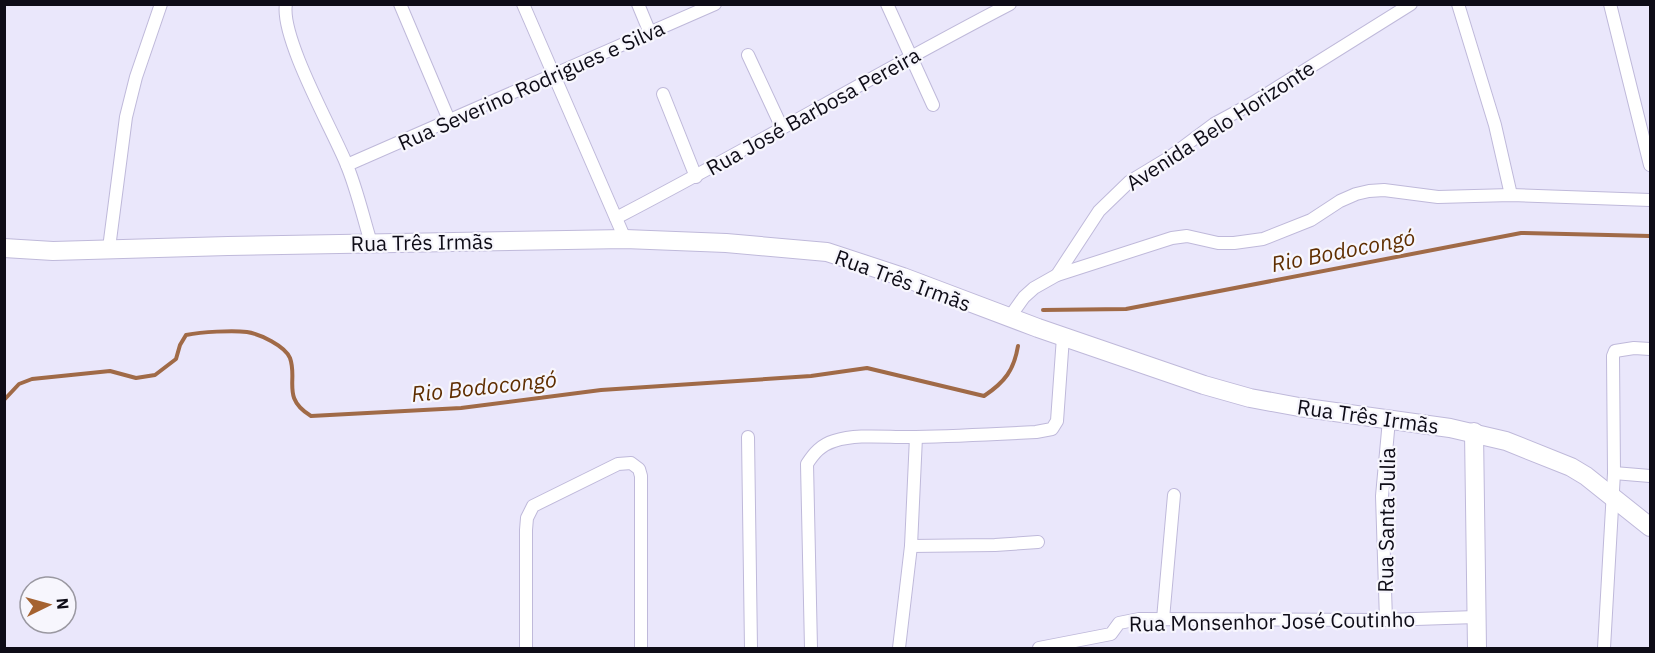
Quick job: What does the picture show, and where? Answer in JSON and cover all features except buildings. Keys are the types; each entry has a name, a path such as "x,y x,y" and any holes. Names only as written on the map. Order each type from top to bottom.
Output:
{"street":[{"path":"108,248 126,117 136,77 161,4"},
{"path":"286,4 284,15 294,46 347,165 371,243"},
{"path":"400,4 449,120"},
{"path":"523,4 626,240"},
{"path":"638,4 650,33"},
{"name":"Rua Severino Rodrigues e Silva","path":"347,165 715,4"},
{"path":"887,4 933,105"},
{"name":"Rua José Barbosa Pereira","path":"616,218 696,177 910,56 1010,4"},
{"name":"Avenida Belo Horizonte","path":"1057,274 1100,211 1129,182 1167,159 1214,124 1251,104 1411,4"},
{"path":"1458,4 1495,125 1511,195"},
{"path":"1610,4 1650,165"},
{"path":"748,55 782,128"},
{"path":"663,94 696,177"},
{"path":"1011,319 1024,297 1057,274 1172,238 1187,236 1218,243 1263,238 1311,220 1340,201 1369,191 1384,190 1438,197 1511,195 1650,200"},
{"name":"Rua Três Irmãs","path":"4,248 53,251 108,248 626,240 726,243 826,252 1063,337 1204,385 1250,398 1474,432 1551,458 1586,476 1650,526"},
{"path":"811,648 807,464 813,454 823,445 835,440 852,438 1036,432 1052,429 1057,421 1063,337"},
{"path":"1604,648 1614,472 1613,356 1615,351 1634,348 1650,349"},
{"name":"Rua Santa Julia","path":"1386,620 1382,496 1389,420"},
{"path":"1474,432 1477,648"},
{"path":"748,437 751,648"},
{"path":"899,648 911,546 916,437"},
{"path":"526,648 526,530 527,518 533,506 618,464 631,463 636,465 641,476 641,648"},
{"path":"1614,472 1650,476"},
{"path":"1164,619 1174,495"},
{"path":"911,546 1038,542"},
{"name":"Rua Monsenhor José Coutinho","path":"1039,648 1111,634 1119,623 1125,621 1164,619 1386,620 1476,617"},
{"path":"1111,634 1111,648"}],"waterway":[{"name":"Rio Bodocongó","path":"1043,310 1126,309 1521,233 1650,236"},
{"name":"Rio Bodocongó","path":"4,400 19,384 32,379 110,371 136,378 155,375 176,359 186,335 217,332 252,333 283,349 290,358 292,366 293,396 302,409 311,416 461,408 601,390 811,376 867,368 984,396 998,386 1007,375 1014,362 1018,346"}]}
